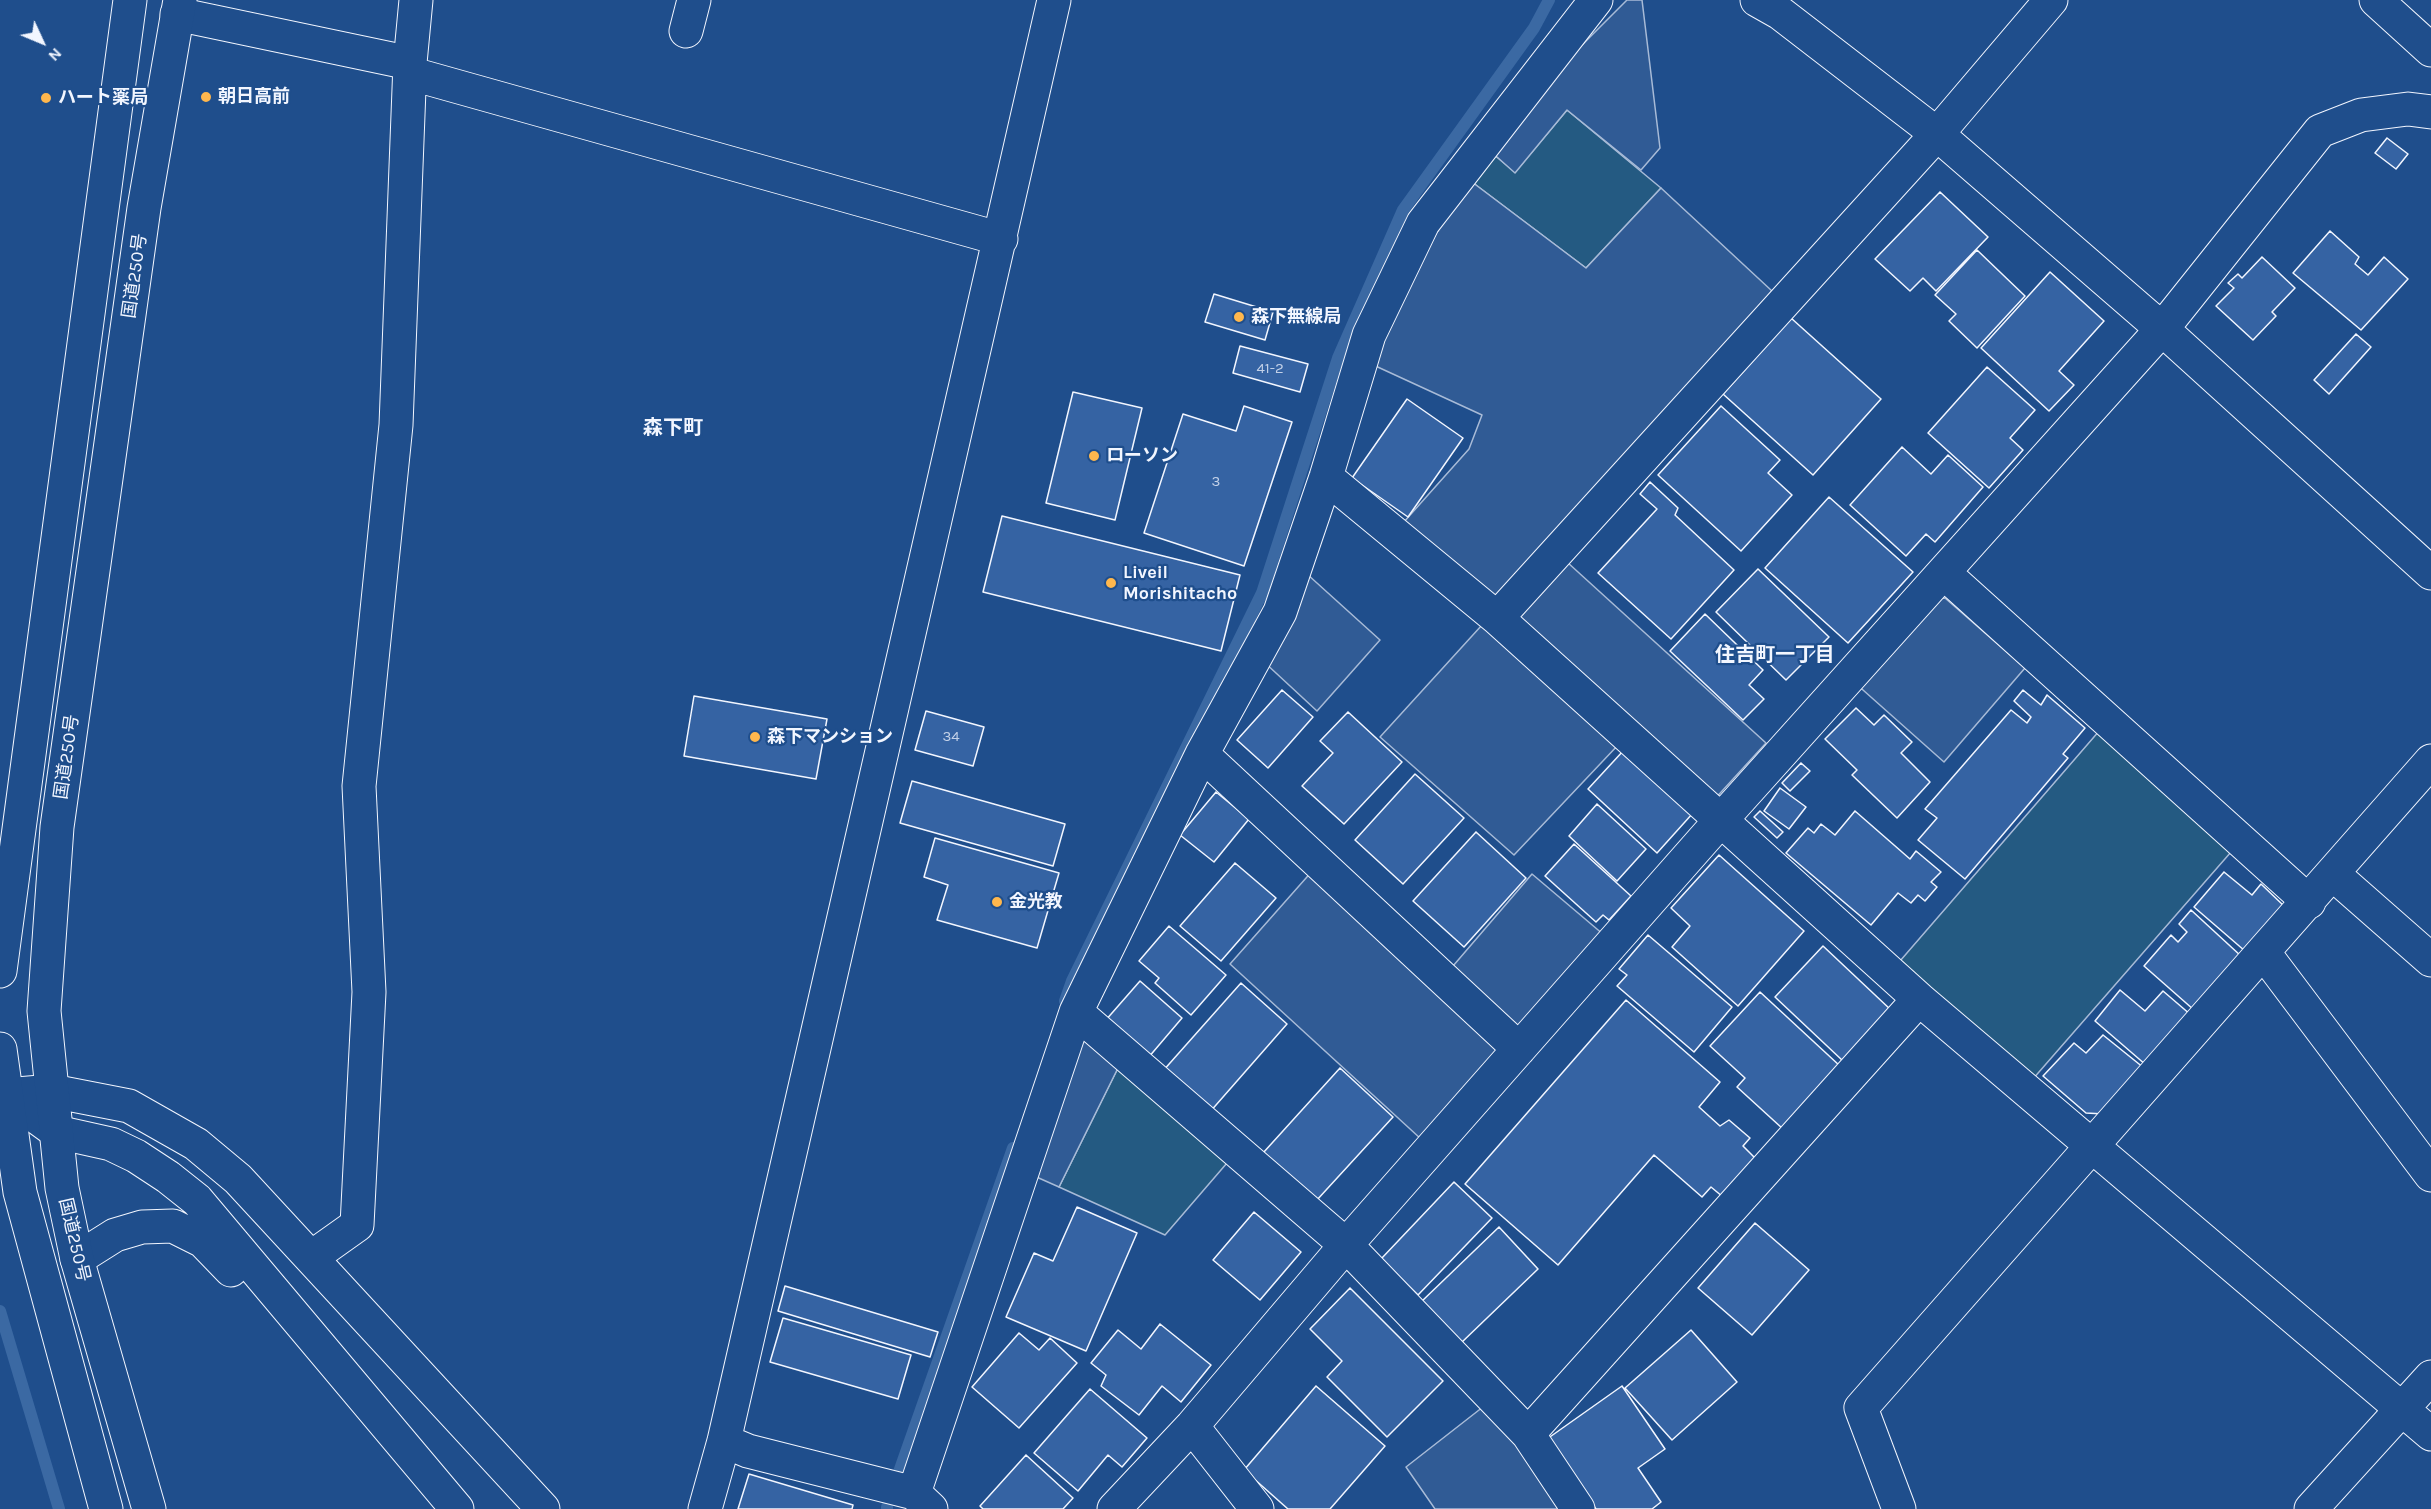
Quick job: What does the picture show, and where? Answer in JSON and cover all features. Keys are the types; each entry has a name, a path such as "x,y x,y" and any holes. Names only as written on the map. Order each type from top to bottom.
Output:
{"main road":[{"name":"国道250号","path":"0,971 130,0"},
{"path":"312,1257 357,1225 369,992 359,786 396,425 410,68 416,0"},
{"path":"705,1509 724,1441 1054,0"},
{"path":"724,1441 748,1451 922,1501 1076,1012 1202,753 1280,612 1326,477 1369,335 1423,223 1596,0"},
{"path":"1756,0 1780,13 1937,134 2162,329 2431,573"},
{"path":"1497,618 1937,134 2051,0"},
{"path":"2376,0 2431,50"},
{"name":"国道250号","path":"149,1509 77,1259 62,1188 44,1011 57,827 144,208 179,7"},
{"path":"179,7 410,68 1000,239"},
{"path":"1114,1509 1192,1426 1346,1245 1720,821 2162,329 2320,131 2361,115 2408,109 2431,112"},
{"path":"1326,477 1497,618 1919,999 2431,1434"},
{"path":"1944,573 2309,902"},
{"path":"1202,753 1519,1049"},
{"path":"1899,1509 1862,1408 2091,1144 2264,953 2431,761"},
{"path":"2333,874 2431,960"},
{"path":"2264,953 2431,1175"},
{"path":"1528,1434 1919,999"},
{"path":"1076,1012 1346,1245 1528,1434 1578,1509"},
{"path":"0,1049 3,1097 20,1192 106,1509"},
{"path":"3,1097 52,1091 129,1106 196,1144 238,1179 543,1509"},
{"path":"3,1097 57,1132 111,1144 168,1177 196,1200 457,1509"},
{"path":"77,1259 115,1235 142,1227 173,1226 203,1241 276,1316 308,1334"},
{"path":"2311,1509 2431,1377"},
{"path":"1192,1426 1257,1509"}],"shaded area":[{"path":"1627,0 1642,0 1660,148 1641,170 1567,110 1515,173 1488,149 1540,87"},
{"path":"1567,110 1661,188 1586,268 1468,179 1487,149 1515,172"},
{"path":"1468,179 1586,268 1661,188 1772,291 1494,606 1403,523 1469,449 1482,415 1369,363 1376,337"},
{"path":"1567,562 1766,743 1712,802 1514,621"},
{"path":"1307,574 1380,640 1317,711 1263,661"},
{"path":"1945,598 2025,668 1944,762 1854,682 1927,600"},
{"path":"1482,625 1619,744 1514,855 1380,737"},
{"path":"2100,730 2231,852 2032,1080 1900,961"},
{"path":"1314,869 1504,1043 1421,1139 1230,964"},
{"path":"1532,874 1604,935 1512,1034 1447,973"},
{"path":"1083,1038 1118,1068 1059,1187 1032,1175"},
{"path":"1118,1068 1227,1163 1165,1235 1059,1187"},
{"path":"1488,1403 1565,1509 1435,1509 1406,1467"}],"building":[{"path":"2387,138 2408,154 2396,169 2375,153"},
{"path":"1940,192 1988,237 1936,291 1923,278 1910,291 1875,259"},
{"path":"2330,231 2359,257 2355,264 2368,275 2384,257 2408,279 2361,330 2293,273"},
{"path":"1977,250 2025,296 1977,348 1949,321 1956,314 1935,295"},
{"path":"2262,257 2295,288 2272,312 2276,316 2253,340 2216,306 2234,288 2228,283 2238,274 2242,278"},
{"path":"2050,272 2104,321 2059,371 2074,385 2049,411 1981,348"},
{"name":"森下無線局","path":"1214,294 1273,312 1265,340 1205,322"},
{"path":"1791,318 1881,399 1813,475 1723,394"},
{"path":"2356,334 2371,347 2329,394 2314,380"},
{"path":"1240,346 1308,364 1300,392 1233,373"},
{"path":"1987,367 2035,410 2010,438 2023,450 1989,488 1928,433"},
{"name":"ローソン","path":"1073,392 1142,408 1115,520 1046,503"},
{"path":"1407,399 1463,438 1408,517 1352,478"},
{"path":"1244,406 1292,422 1244,566 1144,533 1183,414 1236,431"},
{"path":"1721,406 1780,460 1768,473 1792,495 1741,551 1658,475"},
{"path":"1902,447 1931,474 1948,455 1983,487 1935,542 1926,534 1906,556 1850,505"},
{"path":"1650,482 1678,508 1675,515 1734,570 1671,639 1598,573 1657,509 1640,494"},
{"path":"1829,497 1913,572 1848,643 1765,568"},
{"name":"Liveil Morishitacho","path":"1002,516 1240,575 1221,651 983,592"},
{"path":"1758,569 1829,637 1786,680 1716,612"},
{"path":"1705,614 1763,670 1749,685 1764,699 1743,720 1670,651"},
{"path":"1282,690 1313,717 1268,768 1237,740"},
{"path":"2023,690 2041,705 2047,695 2085,728 2063,754 2068,758 1965,879 1918,840 1937,818 1925,809 2011,710 2027,723 2031,717 2014,701"},
{"name":"森下マンション","path":"694,696 827,719 816,779 684,756"},
{"path":"1856,708 1874,725 1884,715 1912,742 1901,753 1930,782 1897,818 1852,775 1857,770 1825,739"},
{"path":"926,711 984,727 973,766 915,750"},
{"path":"1348,712 1402,762 1344,824 1302,786 1333,753 1320,741"},
{"path":"1624,750 1693,813 1657,853 1588,789"},
{"path":"1801,763 1810,771 1790,791 1782,783"},
{"path":"1415,774 1464,818 1403,884 1355,840"},
{"path":"912,781 1065,824 1053,866 900,823"},
{"path":"1780,788 1806,807 1789,829 1764,811"},
{"path":"1216,792 1249,819 1214,862 1180,835"},
{"path":"1597,804 1646,849 1617,881 1569,836"},
{"path":"1760,811 1783,832 1777,838 1754,817"},
{"path":"1855,811 1910,859 1916,851 1941,872 1931,882 1937,887 1925,901 1918,895 1911,903 1898,893 1871,925 1786,853 1808,828 1814,833 1821,824 1835,835"},
{"path":"1476,832 1526,878 1464,947 1413,901"},
{"name":"金光教","path":"935,838 1059,873 1037,948 937,920 948,885 924,877"},
{"path":"1574,844 1631,896 1609,920 1603,915 1596,922 1545,876"},
{"path":"1719,855 1804,931 1738,1006 1672,947 1690,926 1671,908"},
{"path":"1235,863 1276,898 1221,961 1180,926"},
{"path":"2224,872 2252,895 2261,884 2284,906 2245,951 2194,907"},
{"path":"2191,910 2241,956 2194,1010 2144,966 2171,935 2178,942 2187,932 2179,924"},
{"path":"1169,926 1226,975 1191,1015 1155,983 1159,978 1139,961"},
{"path":"1648,935 1732,1007 1694,1052 1617,986 1627,975 1619,969"},
{"path":"1823,946 1891,1010 1843,1061 1775,997"},
{"path":"1140,981 1182,1018 1148,1058 1105,1021"},
{"path":"1241,983 1287,1024 1209,1113 1162,1072"},
{"path":"2120,990 2145,1011 2163,991 2191,1015 2146,1065 2095,1021"},
{"path":"1760,992 1840,1066 1783,1129 1737,1087 1745,1078 1710,1046"},
{"path":"1626,1000 1720,1082 1699,1107 1720,1126 1729,1120 1750,1138 1743,1146 1756,1159 1723,1197 1711,1187 1702,1197 1654,1155 1558,1265 1465,1184"},
{"path":"2103,1035 2144,1068 2104,1114 2086,1113 2043,1076 2074,1043 2086,1053"},
{"path":"1340,1068 1393,1117 1316,1201 1263,1153"},
{"path":"1454,1182 1492,1218 1418,1295 1381,1259"},
{"path":"1077,1207 1137,1233 1086,1351 1006,1317 1034,1253 1053,1261"},
{"path":"1254,1212 1301,1252 1260,1300 1213,1260"},
{"path":"1755,1223 1809,1270 1752,1335 1698,1288"},
{"path":"1499,1227 1538,1269 1461,1343 1421,1302"},
{"path":"785,1286 938,1332 930,1357 778,1311"},
{"path":"1350,1288 1443,1381 1387,1437 1327,1377 1342,1361 1310,1329"},
{"path":"783,1318 911,1355 898,1399 770,1362"},
{"path":"1160,1324 1211,1365 1181,1402 1162,1386 1139,1415 1101,1386 1106,1375 1091,1363 1118,1330 1141,1349"},
{"path":"1691,1330 1737,1382 1672,1440 1625,1388"},
{"path":"1019,1333 1039,1350 1050,1338 1077,1363 1019,1428 972,1387"},
{"path":"1316,1386 1385,1446 1330,1509 1288,1509 1244,1470"},
{"path":"1622,1386 1665,1449 1638,1468 1661,1502 1652,1509 1596,1509 1547,1439"},
{"path":"1090,1389 1147,1438 1122,1467 1108,1455 1078,1491 1034,1453"},
{"path":"1026,1455 1073,1498 1063,1509 983,1509 980,1506"},
{"path":"749,1474 853,1505 852,1509 738,1509"}],"waterway":[{"path":"1065,1001 1072,981 1262,593 1338,358 1403,210 1534,28 1549,0"},
{"path":"899,1472 1013,1148"},
{"path":"0,1311 59,1509"}],"place":[{"name":"朝日高前","path":"206,97"},
{"name":"ハート薬局","path":"46,98"},
{"name":"森下無線局","path":"1239,317"},
{"name":"ローソン","path":"1094,456"},
{"name":"Liveil Morishitacho","path":"1111,583"},
{"name":"森下マンション","path":"755,737"},
{"name":"金光教","path":"997,902"}],"district":[{"name":"森下町","path":"673,428"},
{"name":"住吉町一丁目","path":"1775,655"}]}
